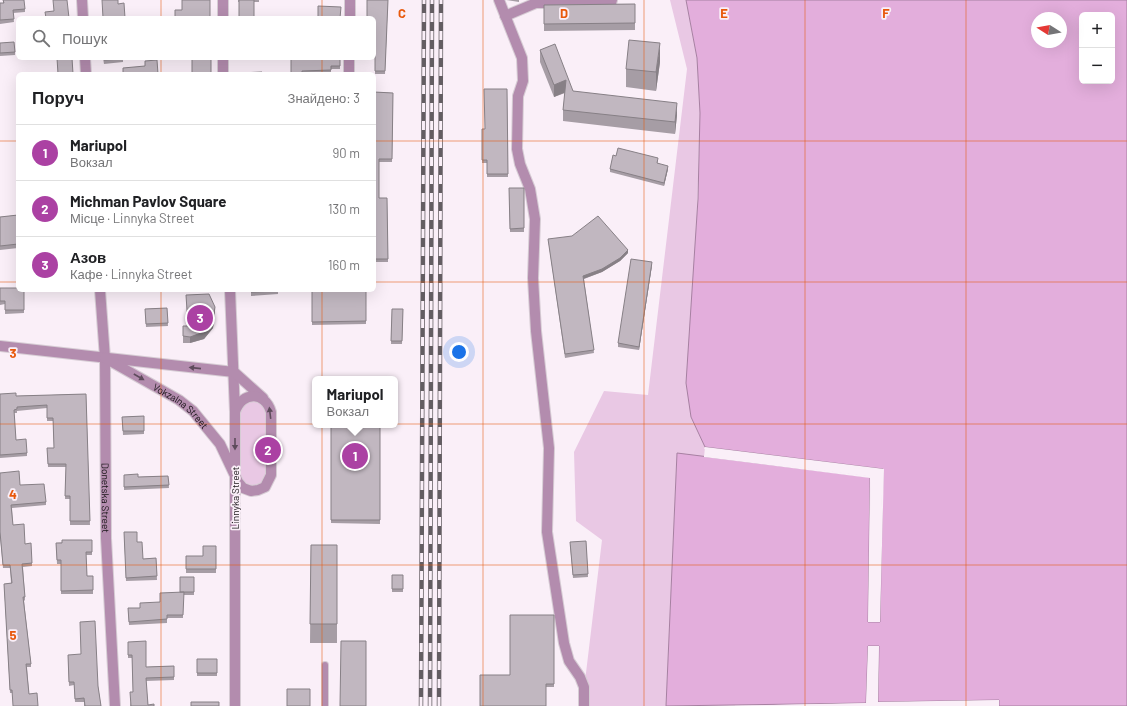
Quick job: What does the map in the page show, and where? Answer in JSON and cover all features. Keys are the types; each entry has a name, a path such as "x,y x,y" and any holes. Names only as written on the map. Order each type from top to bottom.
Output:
{"street":[{"path":"82,0 83,16"},
{"path":"223,0 223,16"},
{"path":"350,0 350,16"},
{"path":"499,0 522,58 523,81 518,96 518,149 520,164 530,188 535,218 533,278 536,332 549,448 547,532 564,643 569,661 580,677 584,687 584,706"},
{"path":"505,16 537,1 611,2"},
{"path":"85,60 86,72"},
{"path":"223,60 223,72"},
{"path":"349,60 349,72"},
{"name":"Donetska Street","path":"100,292 105,358 106,538 114,706"},
{"name":"Linnyka Street","path":"230,292 235,412 235,706"},
{"name":"Vokzalna Street","path":"0,346 234,372"},
{"name":"Vokzalna Street","path":"105,358 179,400 193,411 220,444 235,475"},
{"path":"234,372 264,399 269,405 271,412 271,475 265,487 258,490 235,491"},
{"path":"235,412 238,405 250,396 257,396 264,399"},
{"path":"235,475 243,488 251,490"}],"lane":[{"path":"325,665 326,706"}],"shaded area":[{"path":"670,0 686,0 697,58 700,113 691,417 705,447 704,457 677,454 666,706 582,706 602,540 576,521 574,452 604,391 648,395 687,69"},
{"path":"686,0 1127,0 1127,706 999,706 999,700 878,702 879,646 868,646 866,703 666,706 677,453 870,477 868,622 880,622 883,469 705,447 691,417 686,383 698,199 700,113 697,58"},
{"path":"254,399 263,403 267,413 266,479 258,486 248,486 241,479 240,474 240,413 244,403"}],"pier":[{"path":"705,447 884,469 880,622 868,622 870,478 704,457 704,455 871,476 870,620 878,620 882,471 704,449"},
{"path":"868,646 879,646 878,702 999,700 999,706 997,706 997,702 877,704 877,648 870,648 867,705 729,706 866,703"}],"building":[{"path":"3,0 24,0 25,9 13,10 14,19 0,20 0,3 4,3"},
{"path":"53,0 67,0 69,16 46,16 45,12 54,11"},
{"path":"102,0 118,0 118,4 124,3 125,16 103,16"},
{"path":"182,0 210,0 210,16 175,16 175,10 182,10"},
{"path":"239,0 254,0 254,16 239,16"},
{"path":"367,0 388,0 385,71 375,71 376,16 367,16"},
{"path":"635,4 635,23 544,24 544,5"},
{"path":"318,6 341,7 340,16 318,16"},
{"path":"629,40 660,43 656,72 626,69"},
{"path":"14,42 15,52 0,53 0,43"},
{"path":"555,44 573,91 677,103 675,122 563,110 566,80 554,85 540,50"},
{"path":"57,60 72,60 73,72 58,72"},
{"path":"157,60 158,72 123,72 123,68 145,66 145,61"},
{"path":"192,60 211,60 211,72 192,72"},
{"path":"291,60 340,60 340,66 331,66 331,70 291,72"},
{"path":"484,89 507,89 508,174 487,174 487,160 482,160 482,129 485,129"},
{"path":"376,92 393,93 392,159 379,159 379,198 387,198 388,259 376,259"},
{"path":"618,148 658,158 657,163 668,166 664,183 610,169 613,155 616,156"},
{"path":"509,188 524,188 524,228 510,229"},
{"path":"16,215 16,244 0,246 0,217"},
{"path":"598,216 628,250 620,258 602,269 583,276 594,350 565,354 548,239 572,236"},
{"path":"631,259 652,262 639,347 618,343"},
{"path":"0,288 16,288 16,292 24,292 24,310 5,310 5,301 0,301"},
{"path":"312,292 366,292 366,321 312,322"},
{"path":"209,294 215,307 213,321 204,332 190,337 183,336 183,326 188,326 186,295"},
{"path":"167,308 168,323 146,324 145,309"},
{"path":"392,309 403,309 402,341 391,341"},
{"path":"16,393 16,396 86,394 90,521 70,521 70,496 65,496 66,464 48,464 47,448 54,448 53,418 47,418 47,405 17,407 17,409 14,410 16,440 26,439 27,453 0,455 0,394"},
{"path":"144,416 144,431 123,431 122,417"},
{"path":"331,428 380,428 380,520 331,520"},
{"path":"19,471 20,485 44,484 46,502 11,505 13,525 24,524 25,544 31,543 32,563 22,564 25,597 23,597 31,664 26,664 29,694 37,693 38,706 13,706 12,690 10,690 4,584 12,583 10,565 3,565 0,532 0,473"},
{"path":"138,474 138,477 168,476 169,485 124,487 124,475"},
{"path":"124,532 137,532 137,542 142,542 143,559 156,558 157,576 126,578"},
{"path":"62,540 92,540 92,552 86,552 87,576 93,576 93,590 61,591 61,560 57,560 56,543 62,543"},
{"path":"586,541 588,574 573,575 570,542"},
{"path":"311,545 337,545 337,624 310,624"},
{"path":"203,546 216,546 216,569 186,569 186,556 203,556"},
{"path":"392,575 403,575 403,589 392,589"},
{"path":"180,577 194,577 194,592 180,592"},
{"path":"184,592 183,615 167,615 167,619 129,622 128,608 140,608 140,603 160,602 160,593"},
{"path":"510,615 554,615 554,684 546,684 546,706 480,706 480,675 510,675"},
{"path":"95,621 98,686 101,706 85,706 84,698 75,699 74,682 69,682 68,655 81,654 80,622"},
{"path":"146,641 146,667 174,666 174,677 146,678 148,705 154,704 154,706 131,706 130,692 133,692 132,655 128,655 128,642"},
{"path":"341,641 366,641 366,706 340,706"},
{"path":"197,659 217,659 217,673 197,673"},
{"path":"287,689 310,689 310,706 287,706"},
{"path":"191,702 219,702 219,706 191,706"}],"railway":[{"path":"421,706 424,0"},
{"path":"430,706 432,0"},
{"path":"439,706 441,0"}],"place":[{"name":"Азов","path":"200,318"},
{"name":"Michman Pavlov Square","path":"268,450"},
{"name":"Mariupol","path":"355,456"}]}
